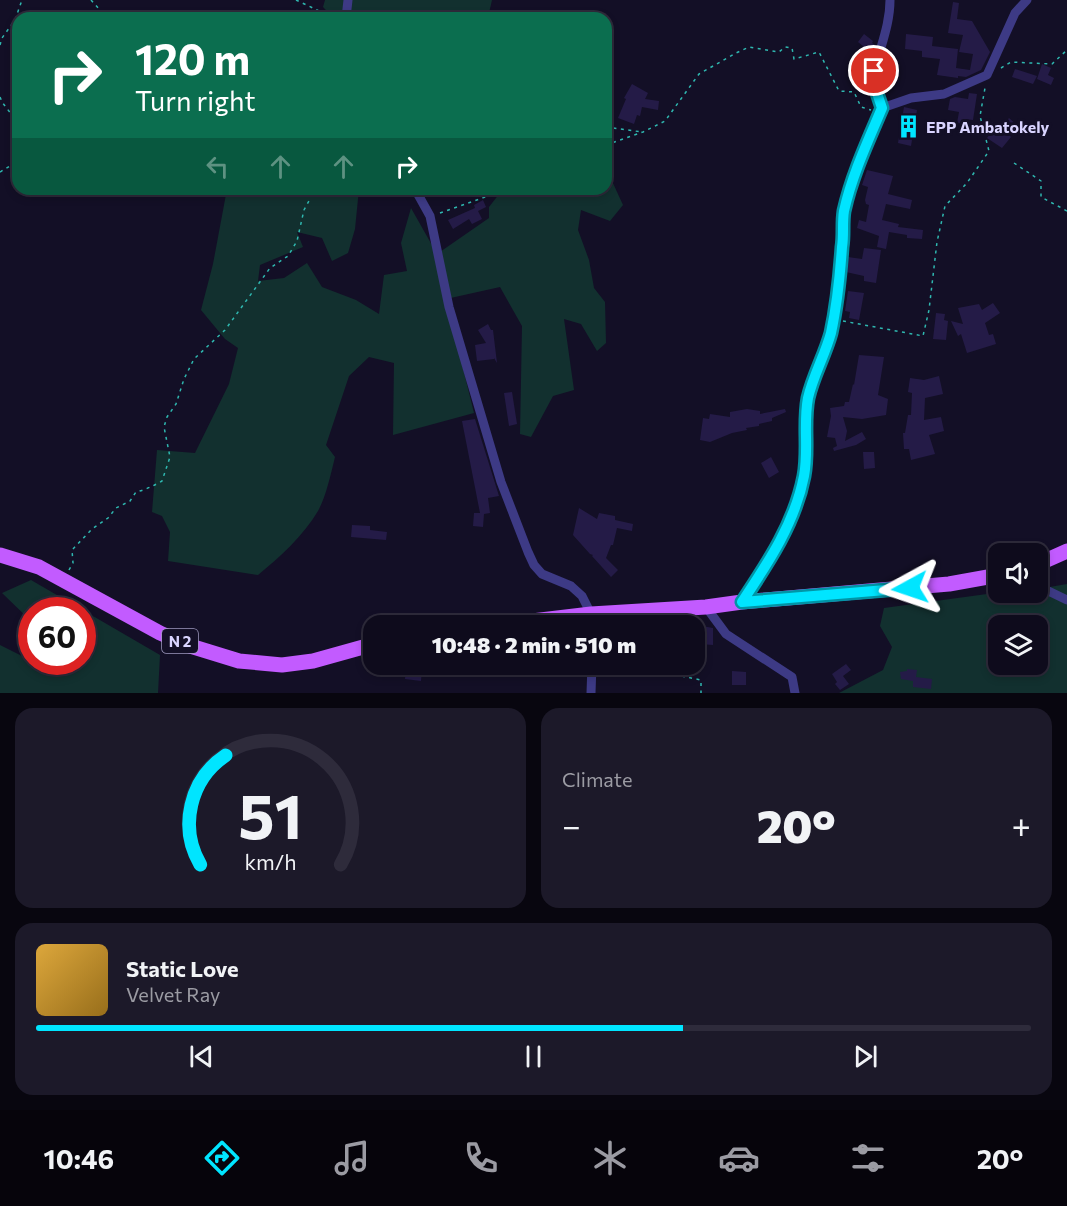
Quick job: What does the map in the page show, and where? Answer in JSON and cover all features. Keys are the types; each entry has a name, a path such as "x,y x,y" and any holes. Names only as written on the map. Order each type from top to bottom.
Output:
{"main road":[{"path":"1048,560 1067,552"},
{"name":"N 2","path":"0,555 39,567 160,633 187,645 238,661 282,665 313,661 363,647"},
{"path":"635,615 742,602 949,584 988,577"}],"street":[{"path":"742,602 778,547 804,476 808,398 830,336 843,244 844,210 863,152 882,108 875,87 874,71 886,30 890,0"},
{"path":"882,108 911,98 944,94 987,75 1015,13 1027,0"},
{"path":"418,195 430,216 449,307 501,482 528,552 534,565 542,574 571,586 582,596 589,615"},
{"path":"1048,591 1067,600"},
{"path":"706,607 726,634 792,677 795,693"},
{"path":"591,693 592,675"}],"path":[{"path":"91,0 102,12"},
{"path":"296,0 321,12"},
{"path":"0,45 12,24"},
{"path":"612,143 665,121 699,74 749,47 779,52 785,47 792,48 794,60 819,52 838,91 854,92 861,107 872,110 882,108"},
{"path":"833,319 923,336 929,310 936,242 945,206 967,183 989,151 980,116 987,75 1011,62 1052,64 1067,50"},
{"path":"0,96 12,115"},
{"path":"612,128 643,132"},
{"path":"1014,163 1041,182 1041,196 1067,211"},
{"path":"62,580 73,563 72,549 92,529 108,518 116,508 130,501 136,492 146,490 162,481 170,457 164,427 194,359 225,330 270,268 288,256 297,241 304,210 311,195"},
{"path":"430,216 493,195"},
{"path":"677,675 702,680 702,693"}],"green space":[{"path":"325,0 492,0 489,12 329,12 323,7"},
{"path":"612,181 623,205 610,221 581,210 578,230 589,260 594,288 605,302 606,343 597,351 581,324 564,319 574,390 553,396 531,437 520,434 522,326 500,287 446,299 474,413 393,435 394,363 369,357 349,376 326,445 335,457 321,505 291,546 258,575 168,561 170,532 162,516 152,512 157,450 195,453 229,384 238,348 225,339 201,310 213,264 226,195 358,195 355,229 348,253 332,261 322,238 297,232 303,247 260,265 258,281 284,278 307,263 322,287 356,300 379,314 384,275 407,271 401,243 411,208 437,254 489,218 489,207 498,195 612,195"},
{"path":"31,580 60,597 18,597 18,608 2,593"},
{"path":"1067,584 1067,693 839,693 883,670 892,647 880,626 884,608 987,594 988,603 1048,603 1048,587"},
{"path":"96,618 160,655 158,693 0,693 0,645 18,654 18,675 96,675"}],"building":[{"path":"953,2 959,3 957,19 972,21 990,52 981,70 966,77 958,76 958,78 937,75 940,59 922,57 922,51 905,49 906,34 933,37 932,46 958,49 956,68 970,70 973,54 959,52 963,35 948,33"},
{"path":"864,34 875,45 868,69 861,66 869,51 858,42"},
{"path":"1042,64 1051,68 1048,75 1054,78 1051,85 1037,79"},
{"path":"1015,69 1037,76 1033,84 1012,77"},
{"path":"632,84 648,93 645,99 659,101 658,110 642,107 640,116 637,115 634,124 618,118 626,99 624,98"},
{"path":"969,93 977,94 973,120 965,119 965,124 957,123 959,112 948,110 950,99 955,97 968,99"},
{"name":"EPP Ambatokely","path":"904,107 917,110 911,146 898,143"},
{"path":"1009,118 1018,126 1009,135 1011,137 1002,148 987,138 992,131 988,128 992,122 1001,128"},
{"path":"867,170 893,176 888,194 912,200 910,209 886,204 882,220 899,224 898,227 923,230 922,239 907,238 907,235 889,232 886,249 877,247 879,236 857,228 859,220 866,222 869,205 865,200 868,187 862,185"},
{"path":"483,200 486,207 478,211 482,219 472,224 469,219 453,229 448,220 475,208 474,205"},
{"path":"864,248 881,250 876,283 864,281 864,276 846,272 848,257 862,259"},
{"path":"848,291 864,293 859,320 849,318 850,312 845,311"},
{"path":"993,303 1000,313 985,323 989,335 993,334 996,344 967,353 961,334 958,336 951,321 963,324 958,308 979,304 982,310"},
{"path":"936,313 945,314 944,320 948,321 946,340 933,339"},
{"path":"488,324 493,330 497,363 494,358 477,361 475,345 486,343 478,330"},
{"path":"859,355 884,357 878,395 888,399 886,415 862,419 843,417 847,431 845,441 862,432 866,439 856,445 834,451 833,448 837,446 835,438 827,437 831,416 830,408 844,406 845,402 849,402"},
{"path":"939,376 943,394 925,398 924,420 941,417 944,431 929,435 935,454 911,460 909,449 904,449 903,433 905,433 908,415 911,415 912,393 908,392 910,378 924,380"},
{"path":"512,392 517,424 509,426 504,393"},
{"path":"747,409 760,411 760,414 785,409 786,412 772,418 772,421 746,428 747,430 710,442 700,440 703,418 709,419 710,414 730,417 730,412"},
{"path":"475,419 499,496 488,498 490,513 484,514 483,527 473,526 474,513 480,513 462,421"},
{"path":"863,452 874,452 875,468 864,469"},
{"path":"771,457 779,472 769,478 761,463"},
{"path":"579,508 597,519 599,513 615,516 615,520 633,524 632,531 617,528 613,545 606,558 618,570 611,577 573,535"},
{"path":"352,525 370,526 370,530 387,532 386,540 351,537"},
{"path":"705,627 713,628 713,645 705,644"},
{"path":"846,664 851,670 843,676 849,684 840,690 832,674"},
{"path":"907,669 917,670 916,677 932,679 931,689 913,687 913,681 901,679 900,672 907,671"},
{"path":"732,671 746,672 746,685 732,685"},
{"path":"405,675 421,675 421,681 405,679"}],"place":[{"name":"EPP Ambatokely","path":"908,126"}],"route":[{"path":"874,71 875,87 882,108 863,152 844,210 843,244 830,336 812,382 806,412 804,476 789,523 778,547 742,602 910,588"}]}
